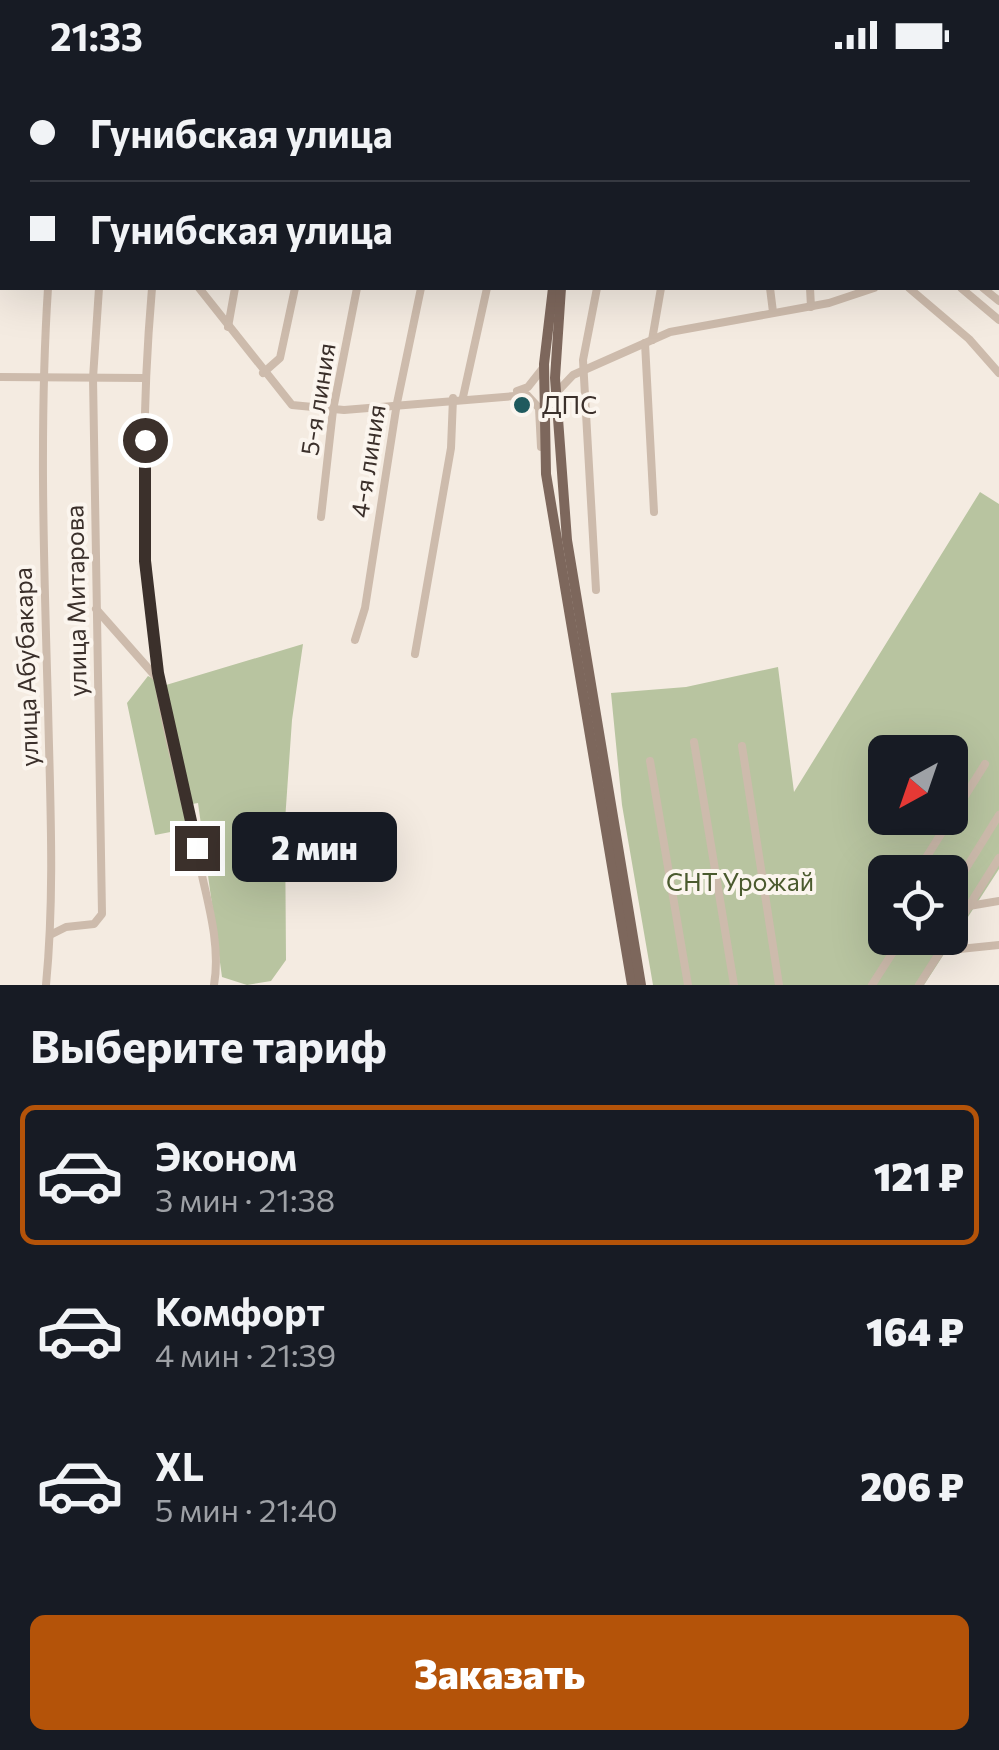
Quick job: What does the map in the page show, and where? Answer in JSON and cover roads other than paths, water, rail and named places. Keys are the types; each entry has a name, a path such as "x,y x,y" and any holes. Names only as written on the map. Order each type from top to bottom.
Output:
{"main road":[{"path":"553,290 549,490 632,985"},
{"path":"561,290 550,363 566,540 641,985"}],"street":[{"name":"улица Абубакара","path":"46,985 52,934 42,375 48,290"},
{"name":"улица Митарова","path":"52,934 66,927 94,924 102,914 93,378 100,290"},
{"path":"152,290 144,378 145,561 159,681 194,833 218,965 214,985"},
{"path":"200,290 292,405 333,410 512,393 528,387 550,363 564,372 578,374"},
{"path":"228,327 236,290"},
{"path":"264,373 280,358 295,290"},
{"name":"5-я линия","path":"321,518 333,410 358,290"},
{"name":"4-я линия","path":"355,640 366,608 397,403 421,290"},
{"path":"416,654 458,398 486,290"},
{"path":"596,590 578,374 597,290"},
{"path":"654,512 648,341 661,290"},
{"path":"770,290 773,312"},
{"path":"810,290 811,307"},
{"path":"555,396 578,374 692,325 811,307 867,290"},
{"path":"910,290 969,340 999,373"},
{"path":"963,290 999,320"},
{"path":"0,377 144,378"},
{"path":"512,393 536,401 549,490"},
{"path":"95,608 159,681"},
{"path":"694,742 734,985"},
{"path":"742,746 780,985"},
{"path":"650,760 688,985"},
{"path":"928,855 985,764"},
{"path":"968,865 999,815"},
{"path":"969,906 999,858"},
{"path":"969,906 999,901"},
{"path":"968,948 999,945"},
{"path":"872,985 891,955"},
{"path":"919,985 938,955"}],"place":[{"name":"ДПС","path":"522,405"}],"park label":[{"name":"СНТ Урожай","path":"740,882"}]}
